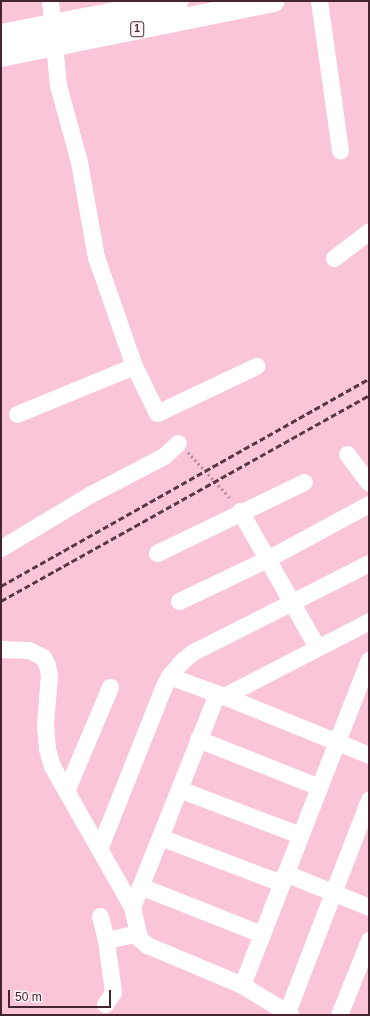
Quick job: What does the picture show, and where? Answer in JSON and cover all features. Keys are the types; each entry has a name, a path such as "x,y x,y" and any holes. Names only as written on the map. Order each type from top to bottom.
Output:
{"highway":[{"name":"1","path":"1,56 53,35 178,1"},
{"name":"1","path":"1,35 53,35 272,1"}],"street":[{"path":"50,1 58,85 81,169 96,257 134,366 157,413 256,366"},
{"path":"319,1 340,151"},
{"path":"334,258 369,230"},
{"path":"17,414 134,366"},
{"path":"1,548 91,494 164,456 178,443"},
{"path":"347,454 369,483"},
{"path":"157,553 240,511 304,482"},
{"path":"180,601 269,558 369,504"},
{"path":"240,511 269,558 316,647"},
{"path":"99,849 169,676 194,652 369,563"},
{"path":"132,907 198,739 220,694 369,621"},
{"path":"15,649 43,657 47,665 49,674 45,725 46,748 52,766 132,907 138,933 147,945 242,985 289,1014 332,892 369,799"},
{"path":"242,985 369,660"},
{"path":"169,676 220,694 369,755"},
{"path":"66,791 110,687"},
{"path":"198,739 319,787"},
{"path":"179,789 300,835"},
{"path":"160,837 283,878 332,892 369,907"},
{"path":"140,886 261,934"},
{"path":"100,916 106,940 113,992 105,1004"},
{"path":"106,940 138,933"},
{"path":"339,1015 369,940"}],"path":[{"path":"178,443 227,492 240,511"}],"railway":[{"path":"1,586 369,379"},
{"path":"1,601 369,395"}]}
